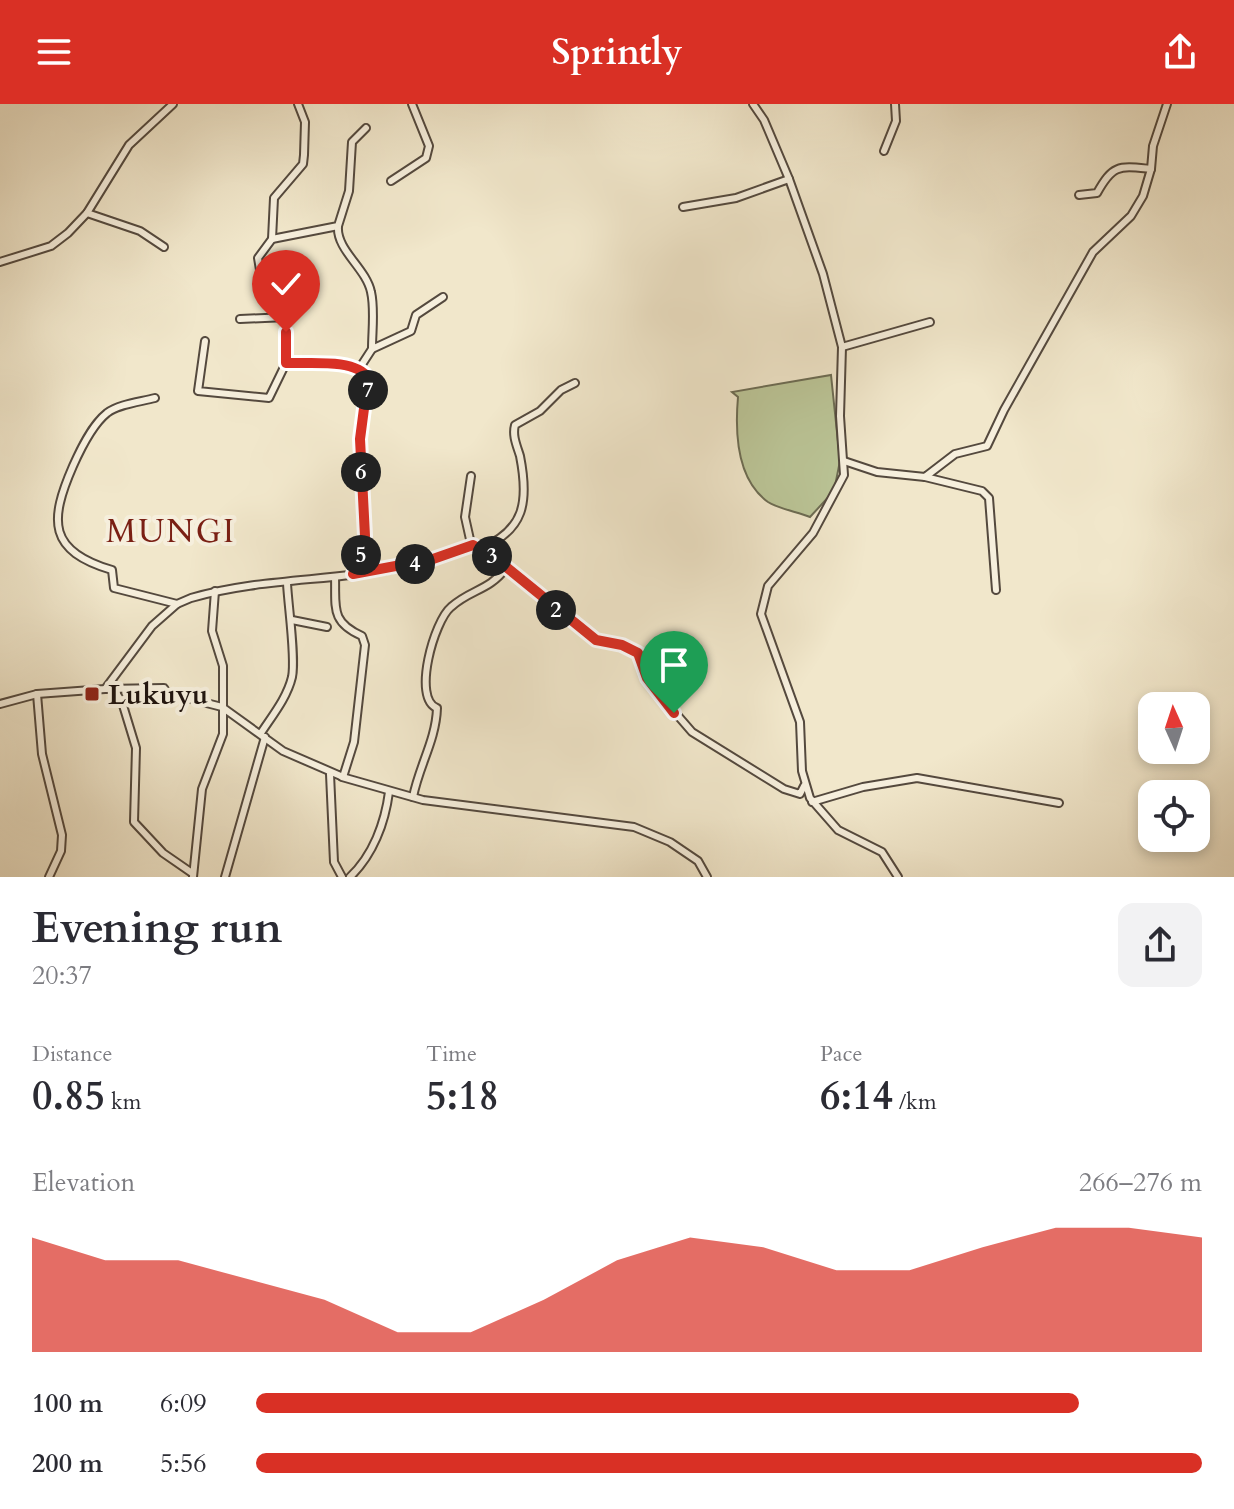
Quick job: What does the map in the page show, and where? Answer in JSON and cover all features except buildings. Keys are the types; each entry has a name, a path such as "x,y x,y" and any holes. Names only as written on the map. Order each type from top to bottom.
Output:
{"street":[{"path":"0,262 51,246 87,213 119,157 173,104"},
{"path":"205,341 197,387 200,393 269,398 286,363 287,317 283,298 257,263 272,239 274,198 303,164 305,122 298,104"},
{"path":"391,181 426,158 429,146 412,104"},
{"path":"753,104 764,120 789,179 823,274 842,347 840,416 844,461 839,488 816,528 782,566 761,604 764,626 800,722 804,786 812,802 838,830 882,852 898,877"},
{"path":"884,151 896,121 895,104"},
{"path":"925,477 955,454 987,446 1093,252 1131,216 1151,169 1153,146 1167,104"},
{"path":"366,128 352,142 349,191 338,226 339,238 361,269 370,289 372,349"},
{"path":"1079,195 1097,193 1109,171 1120,167 1151,169"},
{"path":"683,207 736,198 789,179"},
{"path":"87,213 140,231 164,247"},
{"path":"272,239 338,226"},
{"path":"359,369 372,349 411,331 416,315 443,297"},
{"path":"240,319 287,317"},
{"path":"842,347 930,322"},
{"path":"286,363 359,369 364,372 369,384 360,439 365,529 362,552 353,574"},
{"path":"480,549 501,539 521,514 524,484 515,425 540,411 561,390 575,383"},
{"path":"155,398 116,409 97,424 61,494 57,521 59,533 72,553 112,570 114,588 177,604"},
{"path":"844,461 877,472 925,477 982,491 989,498 993,513 996,590"},
{"path":"471,476 465,517 471,544 596,640 622,645 638,653 653,687 698,737 784,789 800,794 804,786"},
{"path":"105,689 152,626 177,604 215,591 335,577 433,559 471,544"},
{"path":"413,797 417,774 428,757 428,744 437,719 437,708 428,698 424,671 444,616 466,597 493,585 506,568"},
{"path":"335,577 337,617 344,626 362,636 365,645 352,750 342,777"},
{"path":"225,877 263,735 292,678 289,634 292,620 287,583"},
{"path":"193,875 202,789 223,734 223,666 212,631 215,591"},
{"path":"292,620 327,627"},
{"path":"0,704 37,694 164,688 167,693 222,707 298,759 330,774 413,797 634,827 670,842 698,861 707,877"},
{"path":"114,690 122,702 136,748 134,822 163,853 193,875"},
{"path":"37,694 42,754 62,835 61,851 49,877"},
{"path":"330,774 334,862 342,877"},
{"path":"812,802 863,787 917,778 1059,803"},
{"path":"350,877 363,863 382,828 389,792"}],"green space":[{"path":"831,375 840,461 834,491 810,517 768,502 749,481 738,439 738,397 732,392"}],"place":[{"name":"Lukuyu","path":"92,694"}],"district":[{"name":"MUNGI","path":"171,531"}],"route":[{"path":"286,332 286,363 344,366 359,369 368,378 360,439 365,536 353,574 383,571 433,559 471,544 495,558 596,640 632,648 644,661 647,678 674,713"}]}
